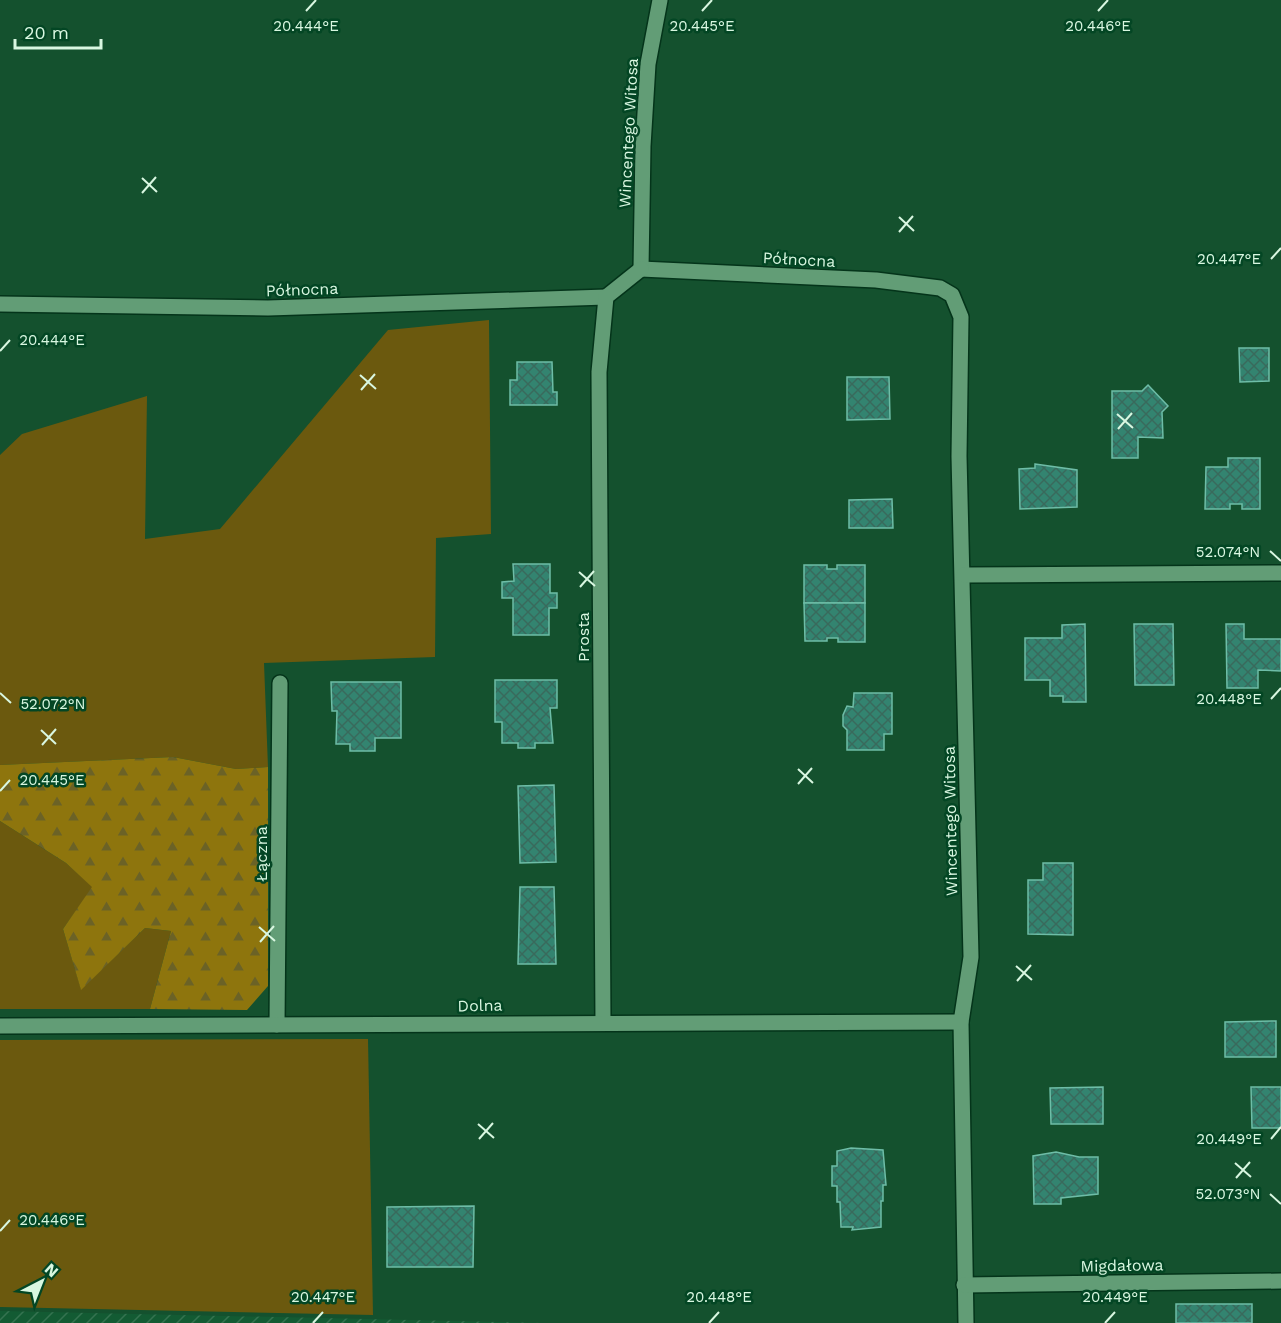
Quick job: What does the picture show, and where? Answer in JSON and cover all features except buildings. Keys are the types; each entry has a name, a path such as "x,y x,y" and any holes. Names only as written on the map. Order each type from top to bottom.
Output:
{"street":[{"name":"Wincentego Witosa","path":"641,269 643,146 648,64 660,0"},
{"name":"Północna","path":"641,269 876,280 940,288 952,295 962,317"},
{"path":"606,297 641,269"},
{"name":"Północna","path":"0,304 268,308 606,297"},
{"name":"Prosta","path":"603,1022 599,372 606,297"},
{"name":"Wincentego Witosa","path":"962,317 959,456 964,575 971,957 961,1022 966,1323"},
{"path":"964,575 1281,573"},
{"name":"Łączna","path":"278,1025 280,683"},
{"name":"Dolna","path":"0,1026 961,1022"},
{"name":"Migdałowa","path":"964,1285 1281,1281"}],"shaded area":[{"path":"489,320 491,534 436,538 435,657 264,663 268,767 236,769 173,757 0,765 0,455 22,434 147,396 145,539 220,529 388,330"},
{"path":"0,821 66,863 93,887 63,929 81,989 145,928 171,931 150,1009 0,1009"},
{"path":"368,1039 373,1315 0,1307 0,1040"},
{"path":"0,1311 544,1323 0,1323"}],"green space":[{"path":"173,757 236,769 268,767 268,986 247,1010 150,1009 171,931 145,928 81,990 63,929 92,887 66,863 0,821 0,765"}]}
